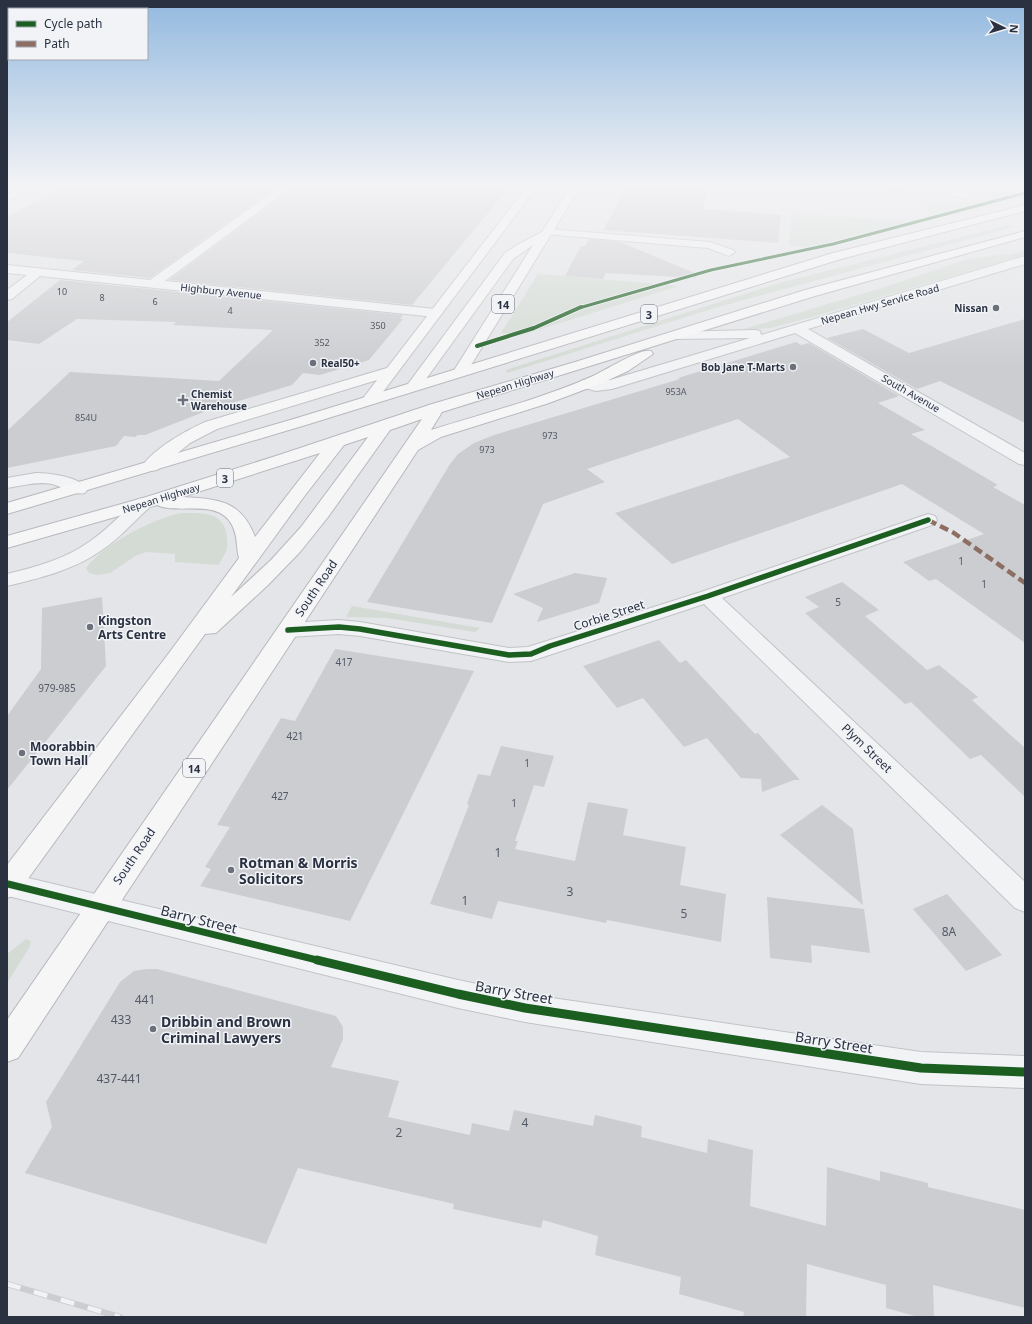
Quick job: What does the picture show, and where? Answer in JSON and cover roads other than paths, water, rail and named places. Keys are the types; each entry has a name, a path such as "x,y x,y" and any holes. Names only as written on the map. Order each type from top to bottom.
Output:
{"main road":[{"path":"8,885 177,658 248,557 302,485 338,442 486,246"},
{"path":"177,658 278,564 314,521 505,262 523,246"},
{"name":"South Road","path":"7,1047 100,907 437,410 539,246"},
{"name":"3","path":"7,509 79,489 369,401 413,386 838,256 878,246"},
{"name":"Nepean Highway","path":"7,542 146,502 338,442 488,392 825,289 982,246"},
{"path":"476,259 505,262"},
{"path":"435,313 452,312 471,307"},
{"path":"410,448 435,434 586,384 625,367 674,336"},
{"path":"151,466 184,438 222,421 391,371"},
{"path":"146,502 206,504 223,508 232,513 244,528 248,542 248,557"}],"street":[{"path":"154,284 206,246"},
{"path":"712,246 729,252"},
{"name":"Nepean Hwy Service Road","path":"586,384 596,386 612,384 1025,260"},
{"name":"Highbury Avenue","path":"7,269 435,313"},
{"path":"7,296 38,272"},
{"name":"Nepean Hwy Service Road","path":"674,336 789,330"},
{"name":"South Avenue","path":"789,330 1025,460"},
{"path":"7,483 41,478 54,478 79,489"},
{"path":"7,580 59,565 96,546 146,502"},
{"name":"Corbie Street","path":"288,630 332,627 360,629 509,654 531,654 708,596 928,520"},
{"name":"Plym Street","path":"708,596 1025,900"},
{"name":"Barry Street","path":"8,885 458,994 525,1008 921,1068 1025,1072"}],"railway":[{"path":"7,1284 120,1317"}],"place":[{"name":"Nissan","path":"996,308"},
{"name":"Real50+","path":"313,363"},
{"name":"Bob Jane T-Marts","path":"793,367"},
{"name":"Chemist Warehouse","path":"183,400"},
{"name":"Kingston Arts Centre","path":"90,627"},
{"name":"Moorabbin Town Hall","path":"22,753"},
{"name":"Rotman & Morris Solicitors","path":"231,870"},
{"name":"Dribbin and Brown Criminal Lawyers","path":"153,1029"}]}
